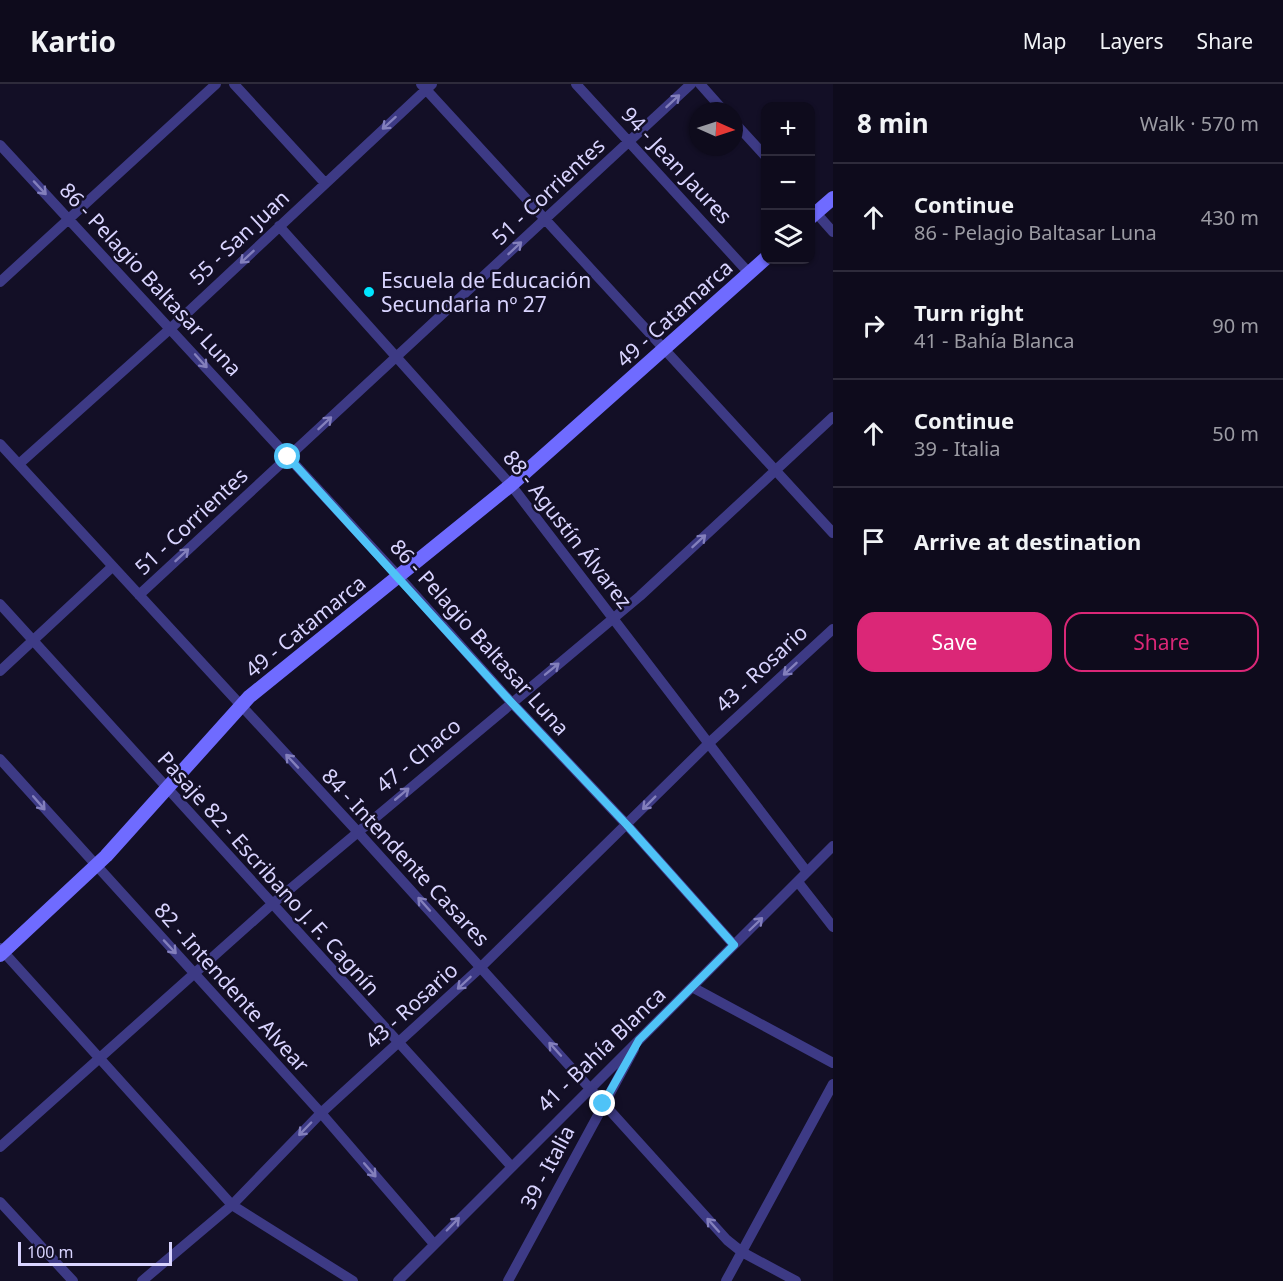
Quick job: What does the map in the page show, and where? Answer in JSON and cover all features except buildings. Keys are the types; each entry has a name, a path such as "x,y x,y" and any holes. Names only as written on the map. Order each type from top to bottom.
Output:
{"street":[{"path":"0,282 216,84"},
{"path":"234,84 324,182"},
{"name":"94 - Jean Jaures","path":"576,84 749,273"},
{"name":"51 - Corrientes","path":"139,595 692,84"},
{"path":"700,84 716,102"},
{"path":"426,86 833,533"},
{"name":"55 - San Juan","path":"19,464 171,328 426,86"},
{"path":"743,132 764,156"},
{"name":"86 - Pelagio Baltasar Luna","path":"0,145 171,328 511,702 627,825 734,945"},
{"path":"815,211 833,198"},
{"path":"815,216 833,232"},
{"name":"88 - Agustín Álvarez","path":"279,226 511,485 807,872"},
{"name":"49 - Catamarca","path":"1,952 95,867 241,706 511,485 666,350 761,262"},
{"name":"47 - Chaco","path":"0,1147 271,904 613,618 833,417"},
{"name":"84 - Intendente Casares","path":"1,445 357,831 727,1240 741,1252 796,1281"},
{"name":"51 - Corrientes","path":"0,671 112,567"},
{"name":"Pasaje 82 - Escribano J. F. Cagnín","path":"0,604 511,1166"},
{"name":"43 - Rosario","path":"142,1281 232,1205 321,1113 481,967 709,743 833,629"},
{"name":"82 - Intendente Alvear","path":"0,759 95,867 321,1113 434,1244"},
{"name":"41 - Bahía Blanca","path":"398,1281 833,846"},
{"path":"798,882 833,927"},
{"path":"1,952 232,1205 353,1281"},
{"path":"692,987 833,1063"},
{"name":"39 - Italia","path":"508,1281 639,1040"},
{"path":"726,1281 833,1084"},
{"path":"0,1202 73,1281"}],"place":[{"name":"Escuela de Educación Secundaria nº 27","path":"369,292"}],"route":[{"path":"288,457 511,702 627,825 734,945 639,1040 603,1104"}]}
